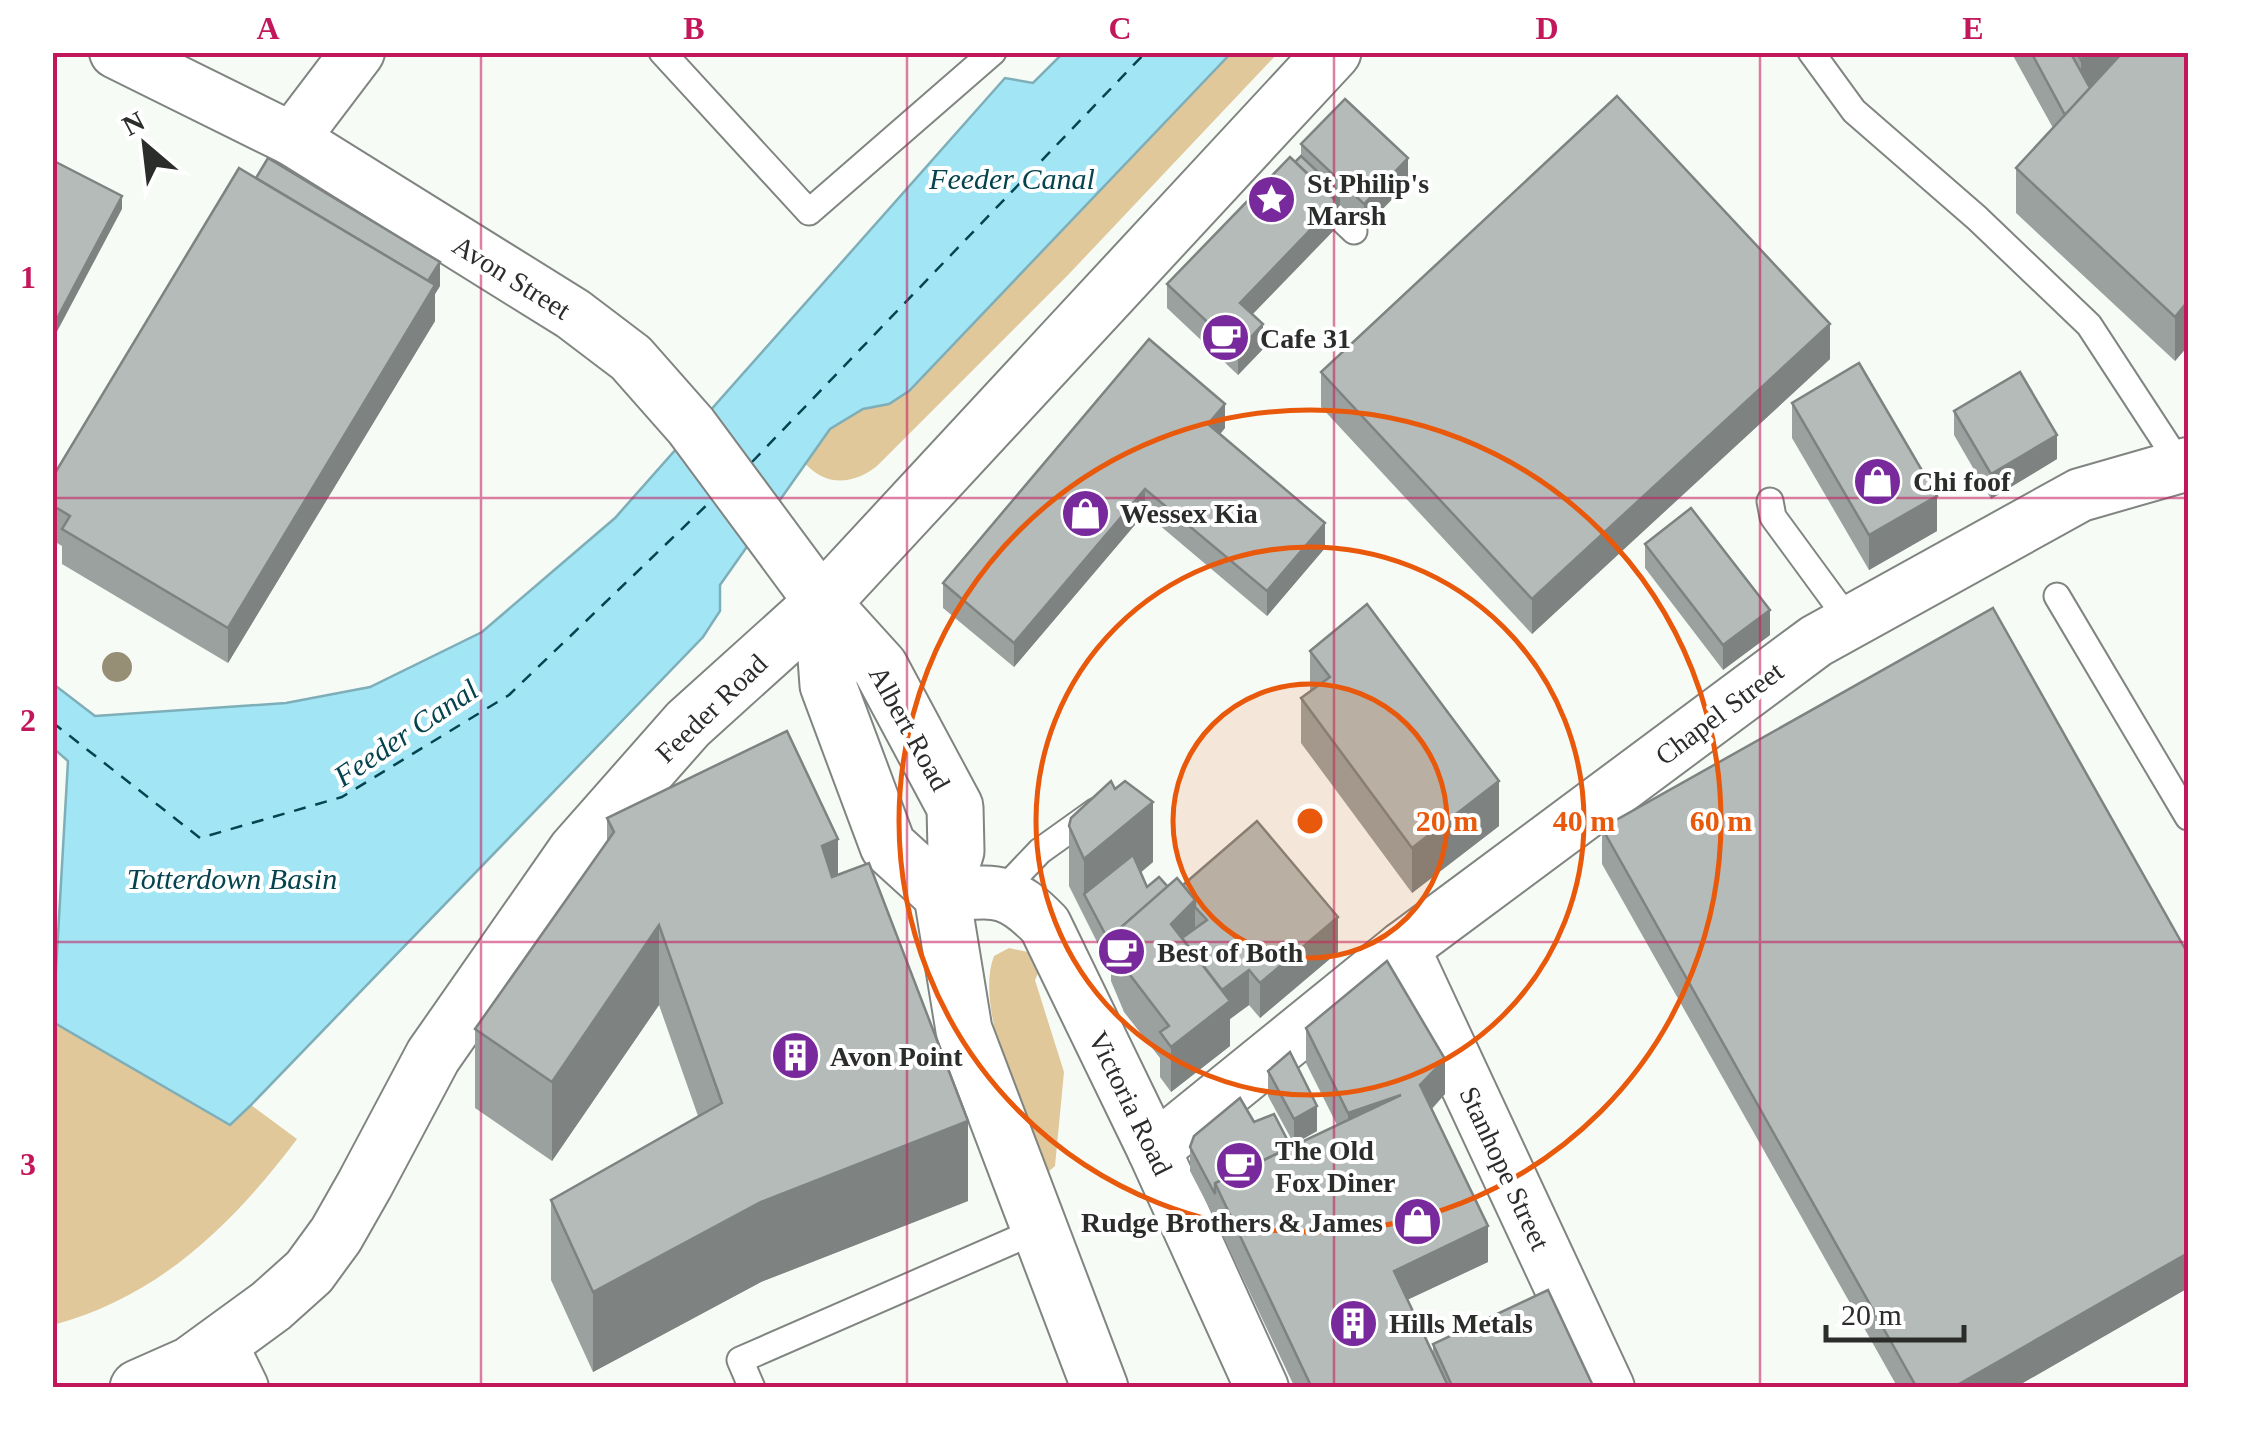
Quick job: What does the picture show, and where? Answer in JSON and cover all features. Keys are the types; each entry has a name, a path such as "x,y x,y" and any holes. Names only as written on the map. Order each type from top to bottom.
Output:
{"street":[{"name":"Avon Street","path":"116,52 292,139 573,314 631,358 691,426 822,603"},
{"path":"292,139 358,52"},
{"name":"Feeder Road","path":"138,1388 190,1365 231,1365 309,1272 356,1201 434,1056 576,851 688,724 822,603 1258,146 1333,52"},
{"name":"Chapel Street","path":"1154,1150 1402,948 1816,641 2080,494 2185,465"},
{"name":"Albert Road","path":"822,603 880,667 955,808 956,851 942,894 964,1030 1100,1388"},
{"name":"Albert Road","path":"822,603 828,685 888,846 942,894"},
{"path":"942,894 1001,892"},
{"name":"Victoria Road","path":"1001,892 1024,903 1044,924 1154,1150 1262,1388"},
{"name":"Stanhope Street","path":"1402,948 1608,1388"}],"lane":[{"path":"662,52 809,212 992,52"},
{"path":"1811,52 1854,111 1977,218 2089,325 2185,465"},
{"path":"1334,212 1354,231"},
{"path":"1770,501 1773,516 1850,622"},
{"path":"2058,596 2188,817"},
{"path":"1001,892 1040,851 1119,794"},
{"path":"752,1388 740,1360 1040,1229"}],"shaded area":[{"path":"1231,53 1278,53 1068,275 877,466 858,477 839,481 821,476 804,462 830,429 863,408 889,404 909,391"},
{"path":"1009,948 1028,952 1040,969 1035,980 1064,1072 1055,1166 1046,1174 1015,1096 990,1005 989,978 994,956"},
{"path":"53,1022 229,1125 251,1105 297,1139 247,1200 191,1253 127,1296 53,1325"}],"water":[{"name":"Totterdown Basin","path":"1063,53 1231,53 909,391 889,404 863,409 830,429 720,585 720,611 703,637 251,1105 230,1125 53,1022 68,761 53,748 52,683 95,716 286,703 370,687 482,632 615,518 1005,78 1033,83"}],"building":[{"path":"2031,52 2070,52 2090,88 2065,115"},
{"path":"2123,52 2188,52 2188,301 2175,317 2016,168"},
{"path":"1617,96 1830,324 1532,599 1321,372"},
{"path":"1345,99 1408,158 1364,204 1301,144"},
{"path":"1301,156 1340,193 1334,199 1295,162"},
{"path":"1290,157 1337,202 1240,303 1263,324 1238,351 1167,284"},
{"path":"268,158 440,262 428,281 256,178"},
{"path":"52,160 122,196 52,328"},
{"path":"239,168 435,285 228,628 62,529 70,516 52,505 52,478"},
{"path":"1149,339 1225,404 1208,424 1325,523 1267,591 1145,489 1014,643 943,583"},
{"path":"1859,363 1937,496 1869,535 1792,403"},
{"path":"2020,372 2057,435 1991,474 1954,411"},
{"path":"1691,508 1770,610 1723,645 1645,544"},
{"path":"1367,604 1499,781 1412,848 1301,698 1330,677 1310,651"},
{"path":"1993,608 2188,954 2188,1253 1952,1388 1917,1388 1602,828"},
{"name":"Avon Point","path":"787,731 838,839 822,846 832,877 869,863 968,1121 761,1202 593,1292 551,1200 722,1103 659,925 552,1082 475,1029 614,832 607,818"},
{"path":"1111,781 1115,789 1125,781 1153,802 1084,859 1069,826 1071,818"},
{"path":"1257,821 1338,917 1260,983 1249,970 1222,990 1182,938 1207,920 1183,885"},
{"path":"1133,855 1147,887 1159,877 1168,887 1111,936 1111,945 1084,894"},
{"path":"1177,878 1195,900 1171,924 1230,1001 1171,1047 1160,1032 1169,1026 1124,967 1111,936"},
{"path":"1387,961 1445,1059 1420,1085 1488,1226 1394,1271 1449,1388 1312,1388 1215,1183 1401,1095 1348,1113 1306,1028"},
{"path":"1290,1052 1317,1106 1294,1119 1268,1071"},
{"path":"1240,1098 1254,1122 1274,1114 1291,1147 1215,1183 1215,1194 1190,1147 1194,1136"},
{"path":"1548,1290 1594,1388 1453,1388 1433,1344"}],"ferry route":[{"path":"752,462 1146,52"},
{"path":"52,722 200,838 342,797 509,695 713,499"}],"place":[{"name":"St Philip's Marsh","path":"1272,199"},
{"name":"Cafe 31","path":"1225,338"},
{"name":"Chi foof","path":"1878,481"},
{"name":"Wessex Kia","path":"1085,513"},
{"name":"Best of Both","path":"1122,952"},
{"name":"Avon Point","path":"795,1056"},
{"name":"The Old Fox Diner","path":"1240,1166"},
{"name":"Rudge Brothers & James","path":"1418,1222"},
{"name":"Hills Metals","path":"1354,1323"}],"water label":[{"name":"Feeder Canal","path":"1012,179"},
{"name":"Feeder Canal","path":"406,733"}]}
